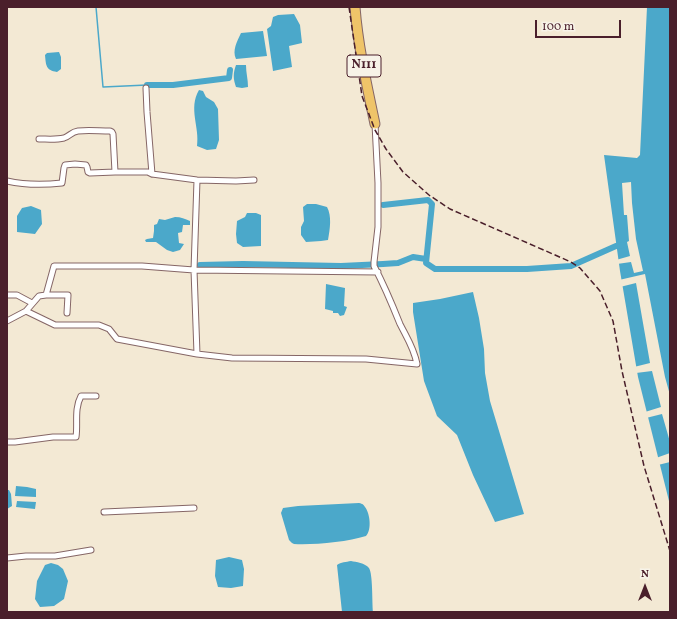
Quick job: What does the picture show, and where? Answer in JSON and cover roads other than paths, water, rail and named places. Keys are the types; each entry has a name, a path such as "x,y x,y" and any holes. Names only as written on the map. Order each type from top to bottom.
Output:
{"highway":[{"name":"N111","path":"356,7 366,83 375,124"}],"street":[{"path":"146,88 152,174"},
{"path":"26,311 55,325 99,326 109,329 117,339 197,354 232,358 366,359 417,364 416,356 374,264 378,227 378,183 375,124"},
{"path":"39,139 54,140 65,138 71,133 110,131 113,134 115,172"},
{"path":"7,181 19,184 62,183 65,165 75,164 86,165 89,173 148,172 152,174 197,180 254,180"},
{"path":"197,180 194,270 197,354"},
{"path":"46,295 54,266 142,266 194,270 378,272"},
{"path":"7,295 18,295 32,303"},
{"path":"7,321 26,311 39,296 46,295 68,295 68,313"},
{"path":"7,442 53,437 76,437 78,402 81,396 96,396"},
{"path":"104,512 194,508"},
{"path":"7,558 26,556 55,556 91,550"}],"water":[{"path":"647,7 670,7 670,505 638,377 620,271 604,155 637,158 640,155"},
{"path":"294,14 300,25 302,43 289,46 292,67 273,71 267,29 271,26 273,17 278,15"},
{"path":"263,31 267,56 236,59 235,49 241,33"},
{"path":"59,52 61,57 61,69 57,72 47,67 45,55 47,53"},
{"path":"236,65 246,65 248,87 236,87 234,81 234,71"},
{"path":"199,90 203,91 206,97 214,102 218,109 219,140 216,149 207,150 197,146 194,104"},
{"path":"307,204 316,204 327,207 330,218 328,240 306,242 301,235 301,227 304,221 303,207"},
{"path":"31,206 41,210 42,224 35,234 17,232 17,216 22,208"},
{"path":"247,213 256,213 261,215 261,246 243,247 237,243 237,221 245,217"},
{"path":"175,217 190,221 190,225 183,225 182,232 178,233 179,243 184,244 180,250 173,252 167,250 156,242 146,242 145,240 153,238 154,225 157,224 159,219 165,220"},
{"path":"326,284 345,288 344,306 347,307 344,315 340,316 338,313 333,313 333,311 325,309"},
{"path":"473,292 484,349 485,373 490,401 524,514 495,522 473,475 457,435 437,416 424,381 413,312 413,303"},
{"path":"16,486 36,489 36,497 15,496"},
{"path":"7,490 9,490 11,494 12,506 7,509"},
{"path":"17,501 36,502 35,509 16,507"},
{"path":"363,504 369,517 370,526 366,536 330,543 311,544 294,544 289,540 281,513 283,508"},
{"path":"229,557 242,560 244,569 243,586 231,588 218,587 215,576 216,560"},
{"path":"351,561 363,564 369,568 372,582 373,612 342,612 337,565"},
{"path":"51,563 58,565 63,569 68,581 64,599 54,606 40,607 35,599 37,581 45,565"}],"waterway":[{"path":"96,7 103,87 147,85"},
{"path":"147,85 173,85 229,78 230,70"},
{"path":"383,205 428,200 432,204 426,263 435,269 527,269 571,266 616,246 623,245"},
{"path":"200,265 243,264 341,266 398,263 413,257 426,259"}],"railway":[{"path":"349,7 362,96 375,130 386,149 403,172 429,195 450,209 571,262 580,268 600,291 613,321 622,371 644,466 670,551"}]}
